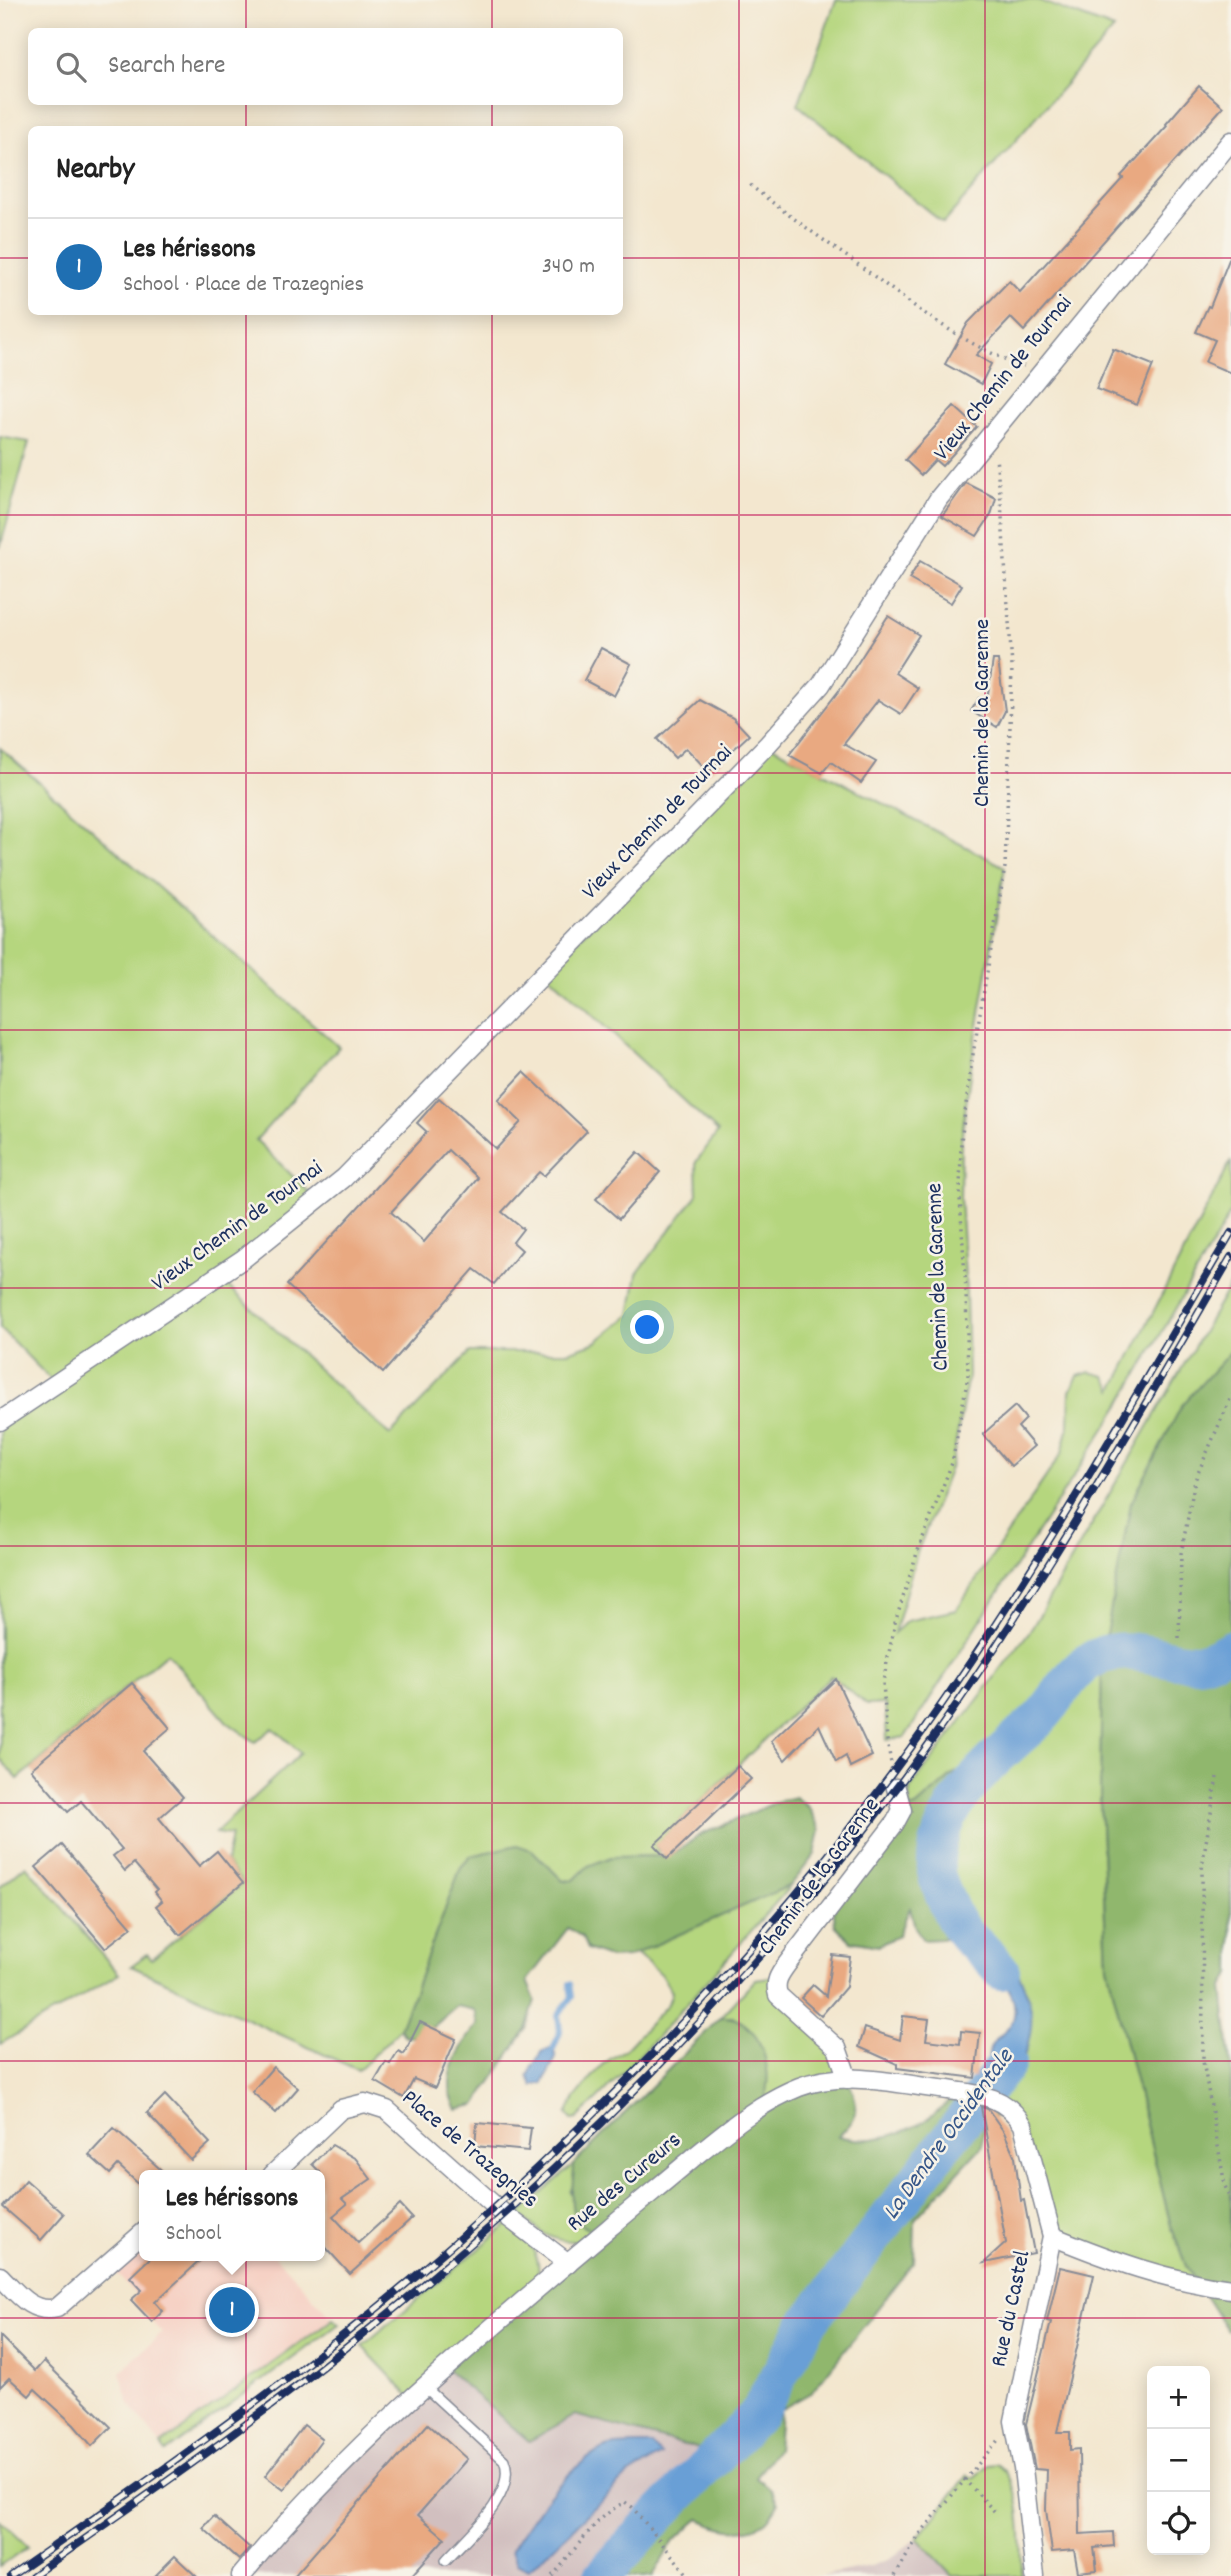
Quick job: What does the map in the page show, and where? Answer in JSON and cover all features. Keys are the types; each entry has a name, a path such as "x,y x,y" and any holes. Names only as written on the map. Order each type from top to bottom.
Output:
{"street":[{"name":"Vieux Chemin de Tournai","path":"0,1421 243,1259 344,1178 759,754 821,685 939,498 1231,141"},
{"name":"Chemin de la Garenne","path":"848,2079 837,2048 778,1995 776,1988 778,1976 895,1823 902,1810 896,1788"},
{"name":"Rue des Cureurs","path":"241,2576 345,2460 425,2387 700,2152 765,2102 802,2086 848,2079 877,2080 1000,2101 1017,2116 1023,2126 1052,2236"},
{"name":"Place de Trazegnies","path":"277,2170 341,2109 352,2104 377,2105 423,2140 504,2214 568,2263"},
{"path":"0,2276 28,2304 37,2309 58,2308 139,2236"},
{"name":"Rue du Castel","path":"1035,2576 1023,2468 1014,2421 1052,2236 1142,2270 1198,2285 1231,2290"}],"lane":[{"path":"425,2387 504,2460 508,2470 506,2483 492,2510 446,2560"}],"path":[{"path":"750,185 901,296 965,339 1002,359 1042,371"},
{"name":"Chemin de la Garenne","path":"896,1788 891,1774 883,1682 895,1623 917,1553 952,1462 968,1376 960,1198 961,1140 978,1022 1006,867 1012,667 1001,502 997,466 989,436"},
{"path":"1179,1638 1181,1554 1195,1480 1231,1396"},
{"path":"1217,1777 1202,1867 1203,2061 1225,2186 1231,2201"},
{"path":"895,2576 919,2535 1014,2421"},
{"path":"964,2479 996,2513"},
{"path":"552,2576 584,2536 615,2507 625,2502 689,2576"}],"shaded area":[{"path":"139,2236 139,2261 280,2261 333,2319 161,2445 130,2405 120,2372 162,2333 131,2300 136,2295 108,2264"},
{"path":"446,2369 575,2415 719,2454 603,2576 241,2576"},
{"path":"917,2538 953,2576 822,2576 890,2559"}],"green space":[{"path":"836,0 1038,0 1114,29 943,223 798,105"},
{"path":"0,437 29,442 0,548"},
{"path":"768,744 1005,867 961,1141 960,1198 968,1376 952,1463 917,1553 894,1633 907,1621 956,1610 1062,1453 1069,1426 1070,1391 1078,1376 1090,1372 1105,1376 1113,1390 1231,1161 1231,1212 1120,1405 905,1737 887,1740 885,1704 867,1705 831,1676 655,1845 660,1856 614,1858 594,1865 574,1880 563,1881 532,1850 461,1867 400,2029 358,2070 131,1966 147,1954 152,1959 243,1883 226,1863 231,1835 215,1833 301,1753 273,1728 255,1742 227,1722 167,1653 18,1779 0,1759 0,1421 55,1384 0,1328 0,748 339,1047 256,1140 317,1200 217,1276 390,1435 470,1352 568,1352 596,1342 630,1315 637,1274 697,1195 696,1162 718,1132 546,972"},
{"path":"1231,1283 1231,1351 1102,1655 1100,1800 1107,1966 1171,2226 1186,2266 1197,2285 1072,2238 1061,2229 1029,2148 1000,2101 1027,1994 1017,1971 971,1929 965,1932 952,1913 942,1890 937,1866 938,1843 951,1811 916,1807 909,1809 910,1789 1032,1628"},
{"path":"1231,1351 1231,1974 1223,1987 1231,2066 1231,2331 1227,2330 1186,2266 1171,2226 1107,1966 1100,1800 1102,1655 1131,1503 1182,1405"},
{"path":"994,1759 951,1811 938,1842 936,1873 956,1922 965,1932 959,1938 923,1940 915,1927 910,1908 898,1935 878,1946 851,1941 835,1925 833,1904 909,1809 916,1807 955,1773"},
{"path":"795,1797 809,1808 820,1830 815,1854 791,1885 628,1957 611,1958 587,1949 582,1937 568,1928 527,1981 535,2000 526,2029 476,2105 457,2109 450,2087 451,2076 458,2054 478,2024 475,2010 456,2006 433,2027 412,2036 405,2037 400,2029 461,1867 471,1856 517,1845 532,1850 563,1881 574,1880 588,1866 611,1857 675,1853 700,1835 779,1801"},
{"path":"26,1865 119,1974 0,2044 0,1887"},
{"path":"791,1885 660,2034 577,2119 572,2120 567,2114 575,2098 603,2064 627,2048 668,2004 672,1992 661,1974 636,1953"},
{"path":"778,1976 776,1988 825,2035 848,2079 765,2102 733,2017 721,2017 756,1979"},
{"path":"721,2017 740,2021 759,2041 768,2073 765,2102 848,2079 856,2104 855,2117 838,2136 870,2139 903,2131 933,2115 956,2092 1000,2101 994,2117 983,2127 983,2145 915,2219 914,2262 812,2392 780,2410 777,2449 756,2478 771,2489 778,2504 769,2518 757,2526 740,2530 723,2528 699,2519 674,2540 653,2576 603,2576 718,2454 575,2415 529,2441 446,2369 600,2232 587,2229 574,2215 574,2164"},
{"path":"574,2164 574,2184 570,2192 600,2232 577,2241 566,2241 538,2230 519,2214"},
{"path":"511,2222 528,2242 536,2257 536,2282 412,2399 362,2346"},
{"path":"333,2319 339,2324 166,2452 161,2445"},
{"path":"997,2464 1013,2485 1017,2499 1022,2576 953,2576 917,2538 968,2475 973,2478 989,2465"},
{"path":"0,2520 28,2547 0,2567"}],"water":[{"path":"971,1929 1015,1969 1030,2004 1027,2047 1016,2075 1000,2101 974,2095 985,2078 990,2048 1013,2020 1012,1996 998,1973 959,1938"},
{"path":"550,2048 556,2058 543,2083 533,2086 528,2076 541,2052"},
{"path":"652,2445 661,2455 627,2476 528,2569 517,2563 511,2551 541,2507 579,2465 607,2448"}],"building":[{"path":"1199,86 1223,107 1024,331 1011,318 976,355 991,364 981,384 945,364 968,323 1009,281 1020,292 1123,178 1121,176"},
{"path":"1230,257 1231,373 1205,362 1215,340 1196,332 1208,306 1210,307"},
{"path":"1113,349 1153,365 1137,405 1096,389"},
{"path":"954,406 977,427 942,466 935,460 921,475 905,460"},
{"path":"966,483 996,498 991,515 977,536 942,516"},
{"path":"920,561 962,585 951,603 909,579"},
{"path":"888,616 919,635 895,673 918,688 901,714 878,700 844,744 876,762 861,783 831,762 822,773 789,755 844,684"},
{"path":"601,648 631,664 614,696 584,680"},
{"path":"993,660 998,660 1005,711 997,727 971,711 979,698 987,700"},
{"path":"700,700 733,718 749,735 709,772 686,748 675,758 657,739"},
{"path":"524,1072 587,1131 544,1176 539,1172 502,1212 523,1229 513,1242 522,1250 494,1284 474,1269 383,1373 287,1285 427,1132 417,1123 439,1098 496,1149 521,1122 498,1100","holes":["448,1150 478,1178 424,1242 391,1212"]},
{"path":"638,1152 660,1172 619,1219 596,1199"},
{"path":"1015,1406 1026,1419 1018,1427 1034,1446 1011,1466 983,1434"},
{"path":"836,1679 872,1756 850,1767 846,1756 836,1762 819,1725 785,1760 771,1741"},
{"path":"132,1683 170,1728 143,1751 183,1797 159,1818 199,1866 217,1851 243,1883 180,1935 156,1906 162,1901 155,1892 157,1890 134,1863 125,1871 113,1856 122,1849 81,1801 68,1812 31,1769"},
{"path":"738,1766 751,1779 667,1859 654,1845"},
{"path":"62,1845 132,1927 105,1948 36,1867"},
{"path":"832,1955 850,1957 846,1987 821,2016 801,1998 813,1985 826,1996"},
{"path":"903,2016 929,2019 926,2040 960,2044 961,2031 980,2033 975,2078 897,2068 897,2064 859,2047 865,2028 900,2040"},
{"path":"420,2022 456,2039 435,2088 414,2079 404,2098 375,2081 386,2062 390,2064 398,2051 404,2054"},
{"path":"273,2067 298,2088 276,2113 252,2092"},
{"path":"165,2095 210,2143 191,2160 147,2113"},
{"path":"981,2107 988,2109 1004,2132 1015,2157 1021,2201 1024,2200 1034,2253 984,2263 1006,2243"},
{"path":"477,2123 531,2128 528,2151 475,2146"},
{"path":"114,2128 161,2170 139,2170 139,2184 118,2165 110,2174 89,2155"},
{"path":"332,2145 356,2159 371,2179 342,2199 347,2204 333,2216 358,2243 400,2205 412,2218 350,2274 325,2247 325,2170 318,2170 312,2164"},
{"path":"26,2180 64,2214 41,2240 3,2207"},
{"path":"147,2261 200,2261 155,2302 163,2311 152,2322 131,2300 142,2290 130,2277"},
{"path":"1060,2267 1094,2275 1057,2432 1070,2432 1070,2450 1079,2449 1080,2534 1113,2532 1114,2546 1094,2548 1097,2570 1078,2572 1074,2550 1052,2552 1046,2510 1047,2470 1035,2469 1026,2424 1051,2322 1047,2321"},
{"path":"0,2336 35,2371 44,2361 111,2427 92,2446 74,2425 35,2389 29,2396 9,2378 0,2387"},
{"path":"428,2424 467,2459 418,2515 445,2538 411,2576 294,2576"},
{"path":"304,2425 322,2439 284,2490 265,2476"},
{"path":"214,2516 250,2548 239,2560 203,2528"},
{"path":"175,2556 181,2562 196,2576 155,2576"}],"waterway":[{"name":"La Dendre Occidentale","path":"1001,1971 955,1920 937,1876 937,1848 955,1806 985,1769 1044,1714 1073,1675 1091,1660 1102,1655 1126,1651 1197,1662 1231,1649"},
{"path":"553,2049 560,2032 558,2015 572,1997 570,1984"},
{"name":"La Dendre Occidentale","path":"603,2576 757,2415 808,2323 1007,2063"}],"railway":[{"path":"11,2576 259,2400 416,2276 563,2143 703,2000 770,1926 833,1849 940,1707 1070,1507 1231,1233"},
{"path":"32,2576 270,2407 423,2285 570,2153 709,2013 837,1864 944,1723 1031,1593 1231,1257"}],"place":[{"name":"Les hérissons","path":"232,2310"}]}
